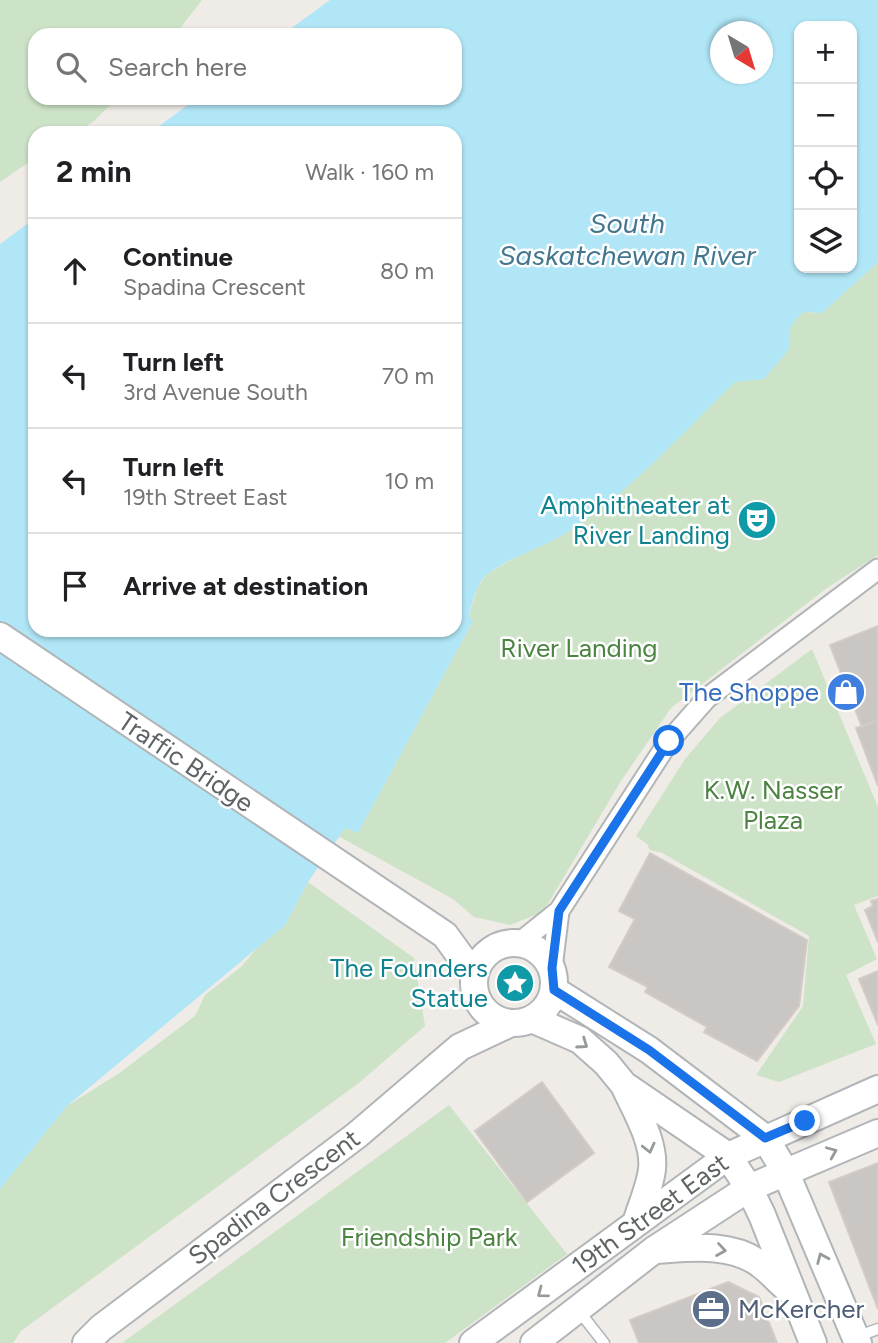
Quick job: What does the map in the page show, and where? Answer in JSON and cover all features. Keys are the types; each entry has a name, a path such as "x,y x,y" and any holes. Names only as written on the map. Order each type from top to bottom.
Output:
{"street":[{"path":"460,1047 481,960 559,911 669,741 707,698 876,571"},
{"name":"Traffic Bridge","path":"0,636 445,935"},
{"path":"521,1021 545,1009 553,979 559,911"},
{"path":"445,935 539,951 553,979 765,1138 785,1171 864,1336"},
{"path":"445,935 475,984 486,1012 495,1019 521,1021 580,1040 606,1063 624,1085 728,1156 749,1188 813,1343"},
{"name":"Spadina Crescent","path":"86,1343 101,1328 357,1135 460,1047 521,1021"},
{"path":"624,1085 651,1152 652,1169 636,1223"},
{"name":"19th Street East","path":"473,1343 728,1156 878,1089"},
{"name":"19th Street East","path":"534,1343 654,1250 749,1188 878,1132"},
{"path":"654,1250 703,1247 736,1252 758,1262 794,1295"}],"lane":[{"path":"578,1311 604,1343"}],"green space":[{"path":"0,0 202,0 180,28 28,28 28,105 110,105 86,126 28,126 28,163 0,182"},
{"name":"River Landing","path":"878,262 878,555 827,588 671,708 621,781 543,912 510,925 474,917 453,899 338,836 345,828 358,833 473,621 469,616 477,588 487,574 568,532 613,499 735,381 764,379 788,335 790,325 803,312 822,313"},
{"name":"K.W. Nasser Plaza","path":"812,649 878,807 878,896 854,905 877,959 846,975 876,1044 779,1082 756,1075 803,1006 809,936 662,853 650,850 647,844 636,836 685,759 720,718"},
{"path":"308,882 414,958 425,1026 360,1082 21,1331 13,1343 0,1343 0,1184 67,1106 118,1074 195,1016 205,995 241,967 266,937 285,925"},
{"name":"Friendship Park","path":"449,1105 567,1254 445,1343 122,1343"}],"water":[{"name":"South Saskatchewan River","path":"330,0 878,0 878,262 822,313 803,312 795,320 789,336 790,348 764,379 735,382 656,461 614,498 559,537 508,561 485,577 472,604 469,616 473,621 358,833 345,828 308,882 285,925 67,1106 0,1189 0,244 28,223 28,637 462,637 462,126 159,126 188,105 462,105 462,28 292,28"}],"building":[{"path":"878,626 878,720 862,727 830,645"},
{"path":"878,720 878,786 856,728"},
{"path":"650,853 807,940 799,1006 757,1061 704,1032 707,1027 645,992 648,987 609,967 635,919 619,911"},
{"path":"878,899 878,942 865,910 873,906 871,901"},
{"path":"878,971 878,1025 859,979"},
{"path":"542,1082 594,1153 527,1202 475,1131"},
{"path":"878,1163 878,1309 829,1182"},
{"name":"McKercher","path":"728,1282 759,1297 777,1343 639,1343 630,1320"}],"place":[{"name":"Amphitheater at River Landing","path":"757,520"},
{"name":"The Shoppe","path":"846,692"},
{"name":"The Founders Statue","path":"515,983"},
{"name":"McKercher","path":"711,1309"}],"route":[{"path":"669,741 559,911 552,968 554,990 649,1050 765,1138 805,1121"}]}
